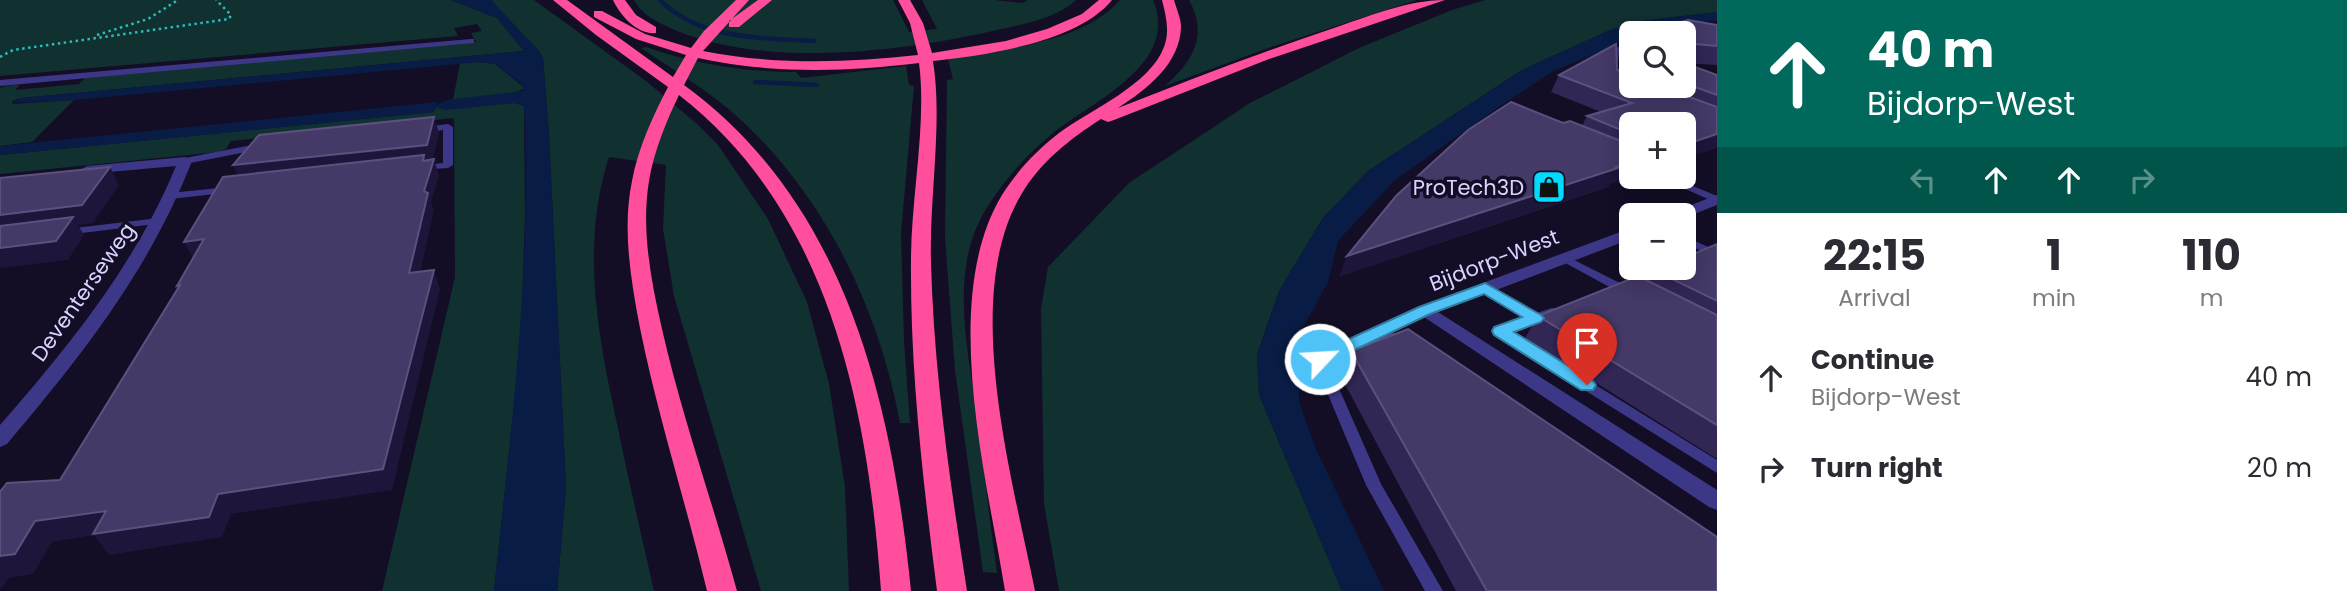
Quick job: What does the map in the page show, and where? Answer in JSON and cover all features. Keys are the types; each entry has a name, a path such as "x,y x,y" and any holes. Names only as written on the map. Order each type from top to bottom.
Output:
{"highway":[{"path":"559,0 701,104 770,176 799,221 824,268 842,315 869,404 888,498 896,591"},
{"path":"575,0 631,33 673,48 720,59 802,65 922,58 1006,44 1069,26 1089,16 1106,0"},
{"path":"620,0 622,8 634,21 682,42 737,53 802,58 913,51 987,39 1059,20 1091,0"},
{"path":"722,591 709,536 658,362 636,229 640,180 654,132 699,44 743,0"},
{"path":"682,79 723,34 766,0"},
{"path":"904,0 920,31 928,78 921,226 923,327 938,496 952,591"},
{"path":"1020,591 984,365 981,323 985,266 995,228 1007,202 1043,157 1075,128 1131,92 1166,57 1176,30 1174,13 1168,0"},
{"path":"1075,128 1152,102 1216,73 1264,56 1439,0"}],"street":[{"path":"67,172 185,161"},
{"name":"Deventerseweg","path":"0,439 54,375 108,303 159,222 185,161"},
{"path":"1696,208 1717,200"},
{"name":"Bijdorp-West","path":"1424,310 1619,237"},
{"name":"Bijdorp-West","path":"1424,310 1717,502"}],"lane":[{"path":"0,83 471,41"},
{"path":"1613,72 1615,51 1619,50"},
{"path":"406,170 448,165 448,127 407,131"},
{"path":"185,161 269,146"},
{"path":"170,196 239,189"},
{"path":"1691,189 1717,200"},
{"path":"53,234 159,222"},
{"path":"1696,244 1714,251"},
{"path":"1564,258 1644,301"},
{"path":"1485,288 1536,318"},
{"path":"1596,296 1620,288"},
{"path":"1572,305 1500,331 1717,467"},
{"path":"1424,310 1320,359 1374,485 1434,591"},
{"path":"1381,331 1415,354"}],"path":[{"path":"73,41 141,21 164,11 178,0"},
{"path":"0,57 11,51 229,19 231,15 216,0"}],"green space":[{"path":"0,0 451,0 497,18 524,51 22,98 12,101 13,104 74,100 32,142 0,146 2,87 20,84 15,90 79,84 85,78 476,42 471,33 482,31 477,24 454,28 458,36 0,76"},
{"path":"491,0 534,0 646,81 718,145 768,219 807,302 829,384 845,487 849,591 761,591 674,296 663,229 666,165 609,157 600,190 596,222 594,255 598,320 609,386 654,591 557,591 566,488 543,58"},
{"path":"634,0 893,0 909,32 937,29 922,0 994,0 1023,3 1027,0 1076,0 1049,16 997,30 918,45 830,53 743,48 702,40 656,21"},
{"path":"1120,0 1153,0 1158,22 1155,43 1129,78 1054,132 1033,150 1005,181 982,216 966,264 964,316 997,573 983,572 955,370 945,238 947,80 953,79 948,59 1040,42 1063,35 1085,26"},
{"path":"1189,0 1417,0 1271,47 1165,86 1183,68 1195,48 1197,25"},
{"path":"1485,0 1717,0 1717,12 1642,21 1619,21 1619,28 1522,70 1368,171 1323,218 1279,291 1257,355 1259,395 1342,591 1059,591 1044,504 1041,309 1048,267 1129,183 1250,103 1359,48 1452,10"},
{"path":"641,48 720,66 796,72 801,78 906,66 909,85 914,86 901,233 904,342 910,423 900,423 891,380 878,339 845,258 799,185 741,120 705,91"},
{"path":"460,63 495,64 525,88 512,94 453,100"},
{"path":"515,103 524,106 525,213 521,342 494,591 382,591 455,277 454,118 231,141 226,149 218,152 0,174 0,155 433,112 436,107"}],"water":[{"path":"451,0 491,0 543,58 566,488 557,591 494,591 523,288 526,167 524,106 515,103 445,110 436,107 434,112 0,155 0,146 437,102 437,105 447,100 523,91 524,86 495,64 480,62 75,100 11,103 22,98 524,51 497,18"},
{"path":"1717,12 1717,20 1696,24 1696,21 1642,21"},
{"path":"1619,28 1619,43 1552,72 1395,180 1338,241 1328,282 1302,330 1299,402 1316,449 1384,591 1342,591 1259,395 1257,355 1279,291 1323,218 1368,171 1522,70"}],"building":[{"path":"1696,21 1717,25 1717,46 1696,44"},
{"path":"1616,44 1619,98 1693,98 1717,107 1717,134 1696,141 1696,112 1619,112 1619,129 1587,116 1632,103 1559,75"},
{"path":"1696,67 1717,75 1717,95 1696,87"},
{"path":"1511,102 1563,123 1570,121 1619,140 1619,166 1347,256 1396,196 1468,130"},
{"path":"434,117 427,145 233,165 259,135"},
{"path":"424,155 423,161 434,159 424,191 428,193 409,273 434,270 383,469 218,494 209,517 93,534 106,511 35,521 15,554 0,556 0,492 7,483 60,480 180,285 177,286 204,239 184,242 223,177"},
{"path":"110,167 82,205 0,215 0,178"},
{"path":"73,217 56,241 0,248 0,226"},
{"path":"1717,244 1717,301 1674,280 1696,280 1696,253"},
{"path":"1628,280 1646,280 1717,315 1717,425 1538,316"},
{"path":"1408,329 1717,537 1717,591 1487,591 1351,351"}],"waterway":[{"path":"660,0 693,23 712,30 752,37 814,41"},
{"path":"755,82 817,85"}],"place":[{"name":"ProTech3D","path":"1549,187"}],"route":[{"path":"1320,359 1424,310 1485,288 1536,318 1500,331 1587,385"}]}
